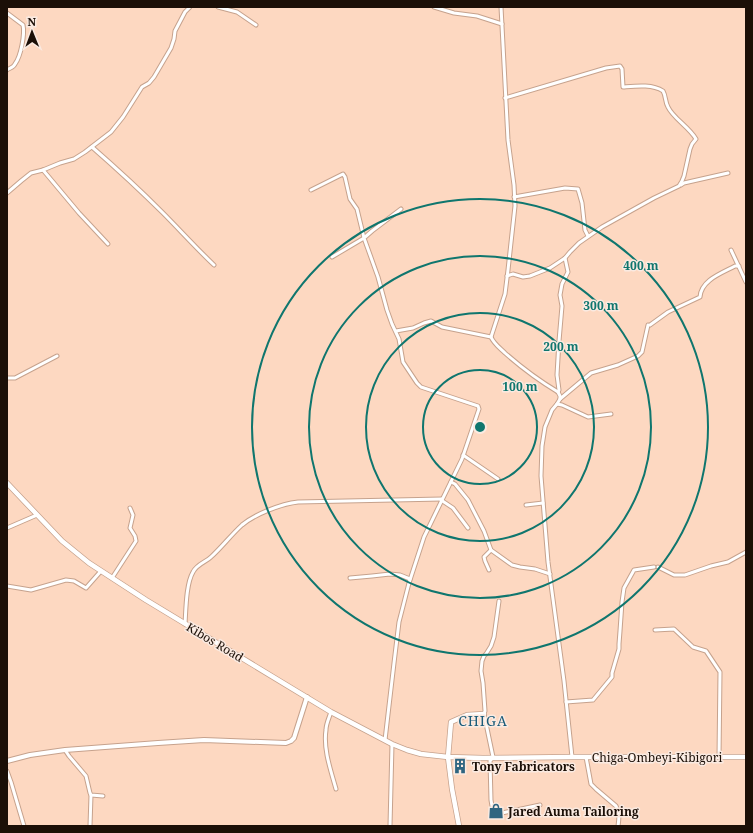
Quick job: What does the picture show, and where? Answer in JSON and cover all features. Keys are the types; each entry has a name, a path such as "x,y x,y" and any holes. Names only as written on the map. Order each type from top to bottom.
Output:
{"main road":[{"name":"Kibos Road","path":"7,483 62,541 89,563 185,624 331,712 392,744 421,754 448,757"},
{"path":"459,826 448,757 451,722 467,715 484,714"},
{"name":"Chiga-Ombeyi-Kibigori","path":"448,757 746,757"}],"street":[{"path":"7,193 31,173 74,159 111,132 123,117 142,87 154,77 171,48 175,31 185,12 190,7"},
{"path":"218,7 237,12 256,25"},
{"path":"434,7 454,14 477,16 502,24"},
{"path":"491,337 504,294 515,206 505,98 501,7"},
{"path":"7,13 23,25 24,32 20,52 15,65 7,70"},
{"path":"505,98 598,70 620,66 622,69 623,87 646,87 656,88 663,91 668,108 696,138 690,149 684,176 679,186"},
{"path":"92,147 163,213 214,265"},
{"path":"43,170 79,213 108,244"},
{"path":"311,190 343,174 350,199 357,209 364,238 390,317 399,339 404,362 419,386 479,407 463,455 424,537 410,579 399,622 385,740"},
{"path":"507,276 513,274 523,277 530,276 550,268 565,258 573,248 588,236 618,217 684,183 728,174"},
{"path":"514,197 565,188 578,188 582,203 585,230 588,236"},
{"path":"332,257 364,238 401,209"},
{"path":"731,250 746,282"},
{"path":"560,399 557,375 562,306 560,295 562,284 568,272 565,258"},
{"path":"572,757 550,574 541,476 542,446 547,419 560,399 591,373 618,365 638,356 642,352 649,325 668,312 700,297 700,292 710,280 735,266 738,266"},
{"path":"396,331 413,328 431,321 443,328 491,337 494,342 517,363 558,392"},
{"path":"7,378 15,378 57,356"},
{"path":"557,404 588,417 611,414"},
{"path":"463,455 498,479"},
{"path":"451,482 455,484 468,500 484,531 491,550 512,565 535,569 550,574"},
{"path":"185,624 188,587 193,571 202,562 212,556 240,526 256,516 284,505 298,502 442,500 453,508 468,528"},
{"path":"526,505 543,503"},
{"path":"112,578 136,541 130,528 133,515 130,508"},
{"path":"7,528 37,515"},
{"path":"489,570 484,557 491,550"},
{"path":"566,702 593,700 612,677 619,649 618,644 624,588 634,570 656,567 674,575 685,575 728,562 746,552"},
{"path":"7,586 31,590 66,580 74,581 86,588 101,570"},
{"path":"350,578 390,574 400,575 410,579"},
{"path":"499,601 494,637 491,646 482,661 481,671 485,710 484,714 488,727 493,757 490,761 491,800 493,812 495,814 502,813 540,805"},
{"path":"655,630 674,629 693,647 706,650 720,672 719,757"},
{"path":"7,761 30,755 65,750 204,740 286,743 292,741 294,738 307,697"},
{"path":"331,712 326,726 325,738 327,753 336,789"},
{"path":"390,826 392,744"},
{"path":"65,750 86,776 91,795 90,826"},
{"path":"586,757 591,784 616,806 619,813 618,826"},
{"path":"7,771 23,826 20,826"},
{"path":"91,795 103,796"}],"place":[{"name":"Tony Fabricators","path":"460,766"},
{"name":"Jared Auma Tailoring","path":"496,811"}],"district":[{"name":"CHIGA","path":"483,720"}]}
